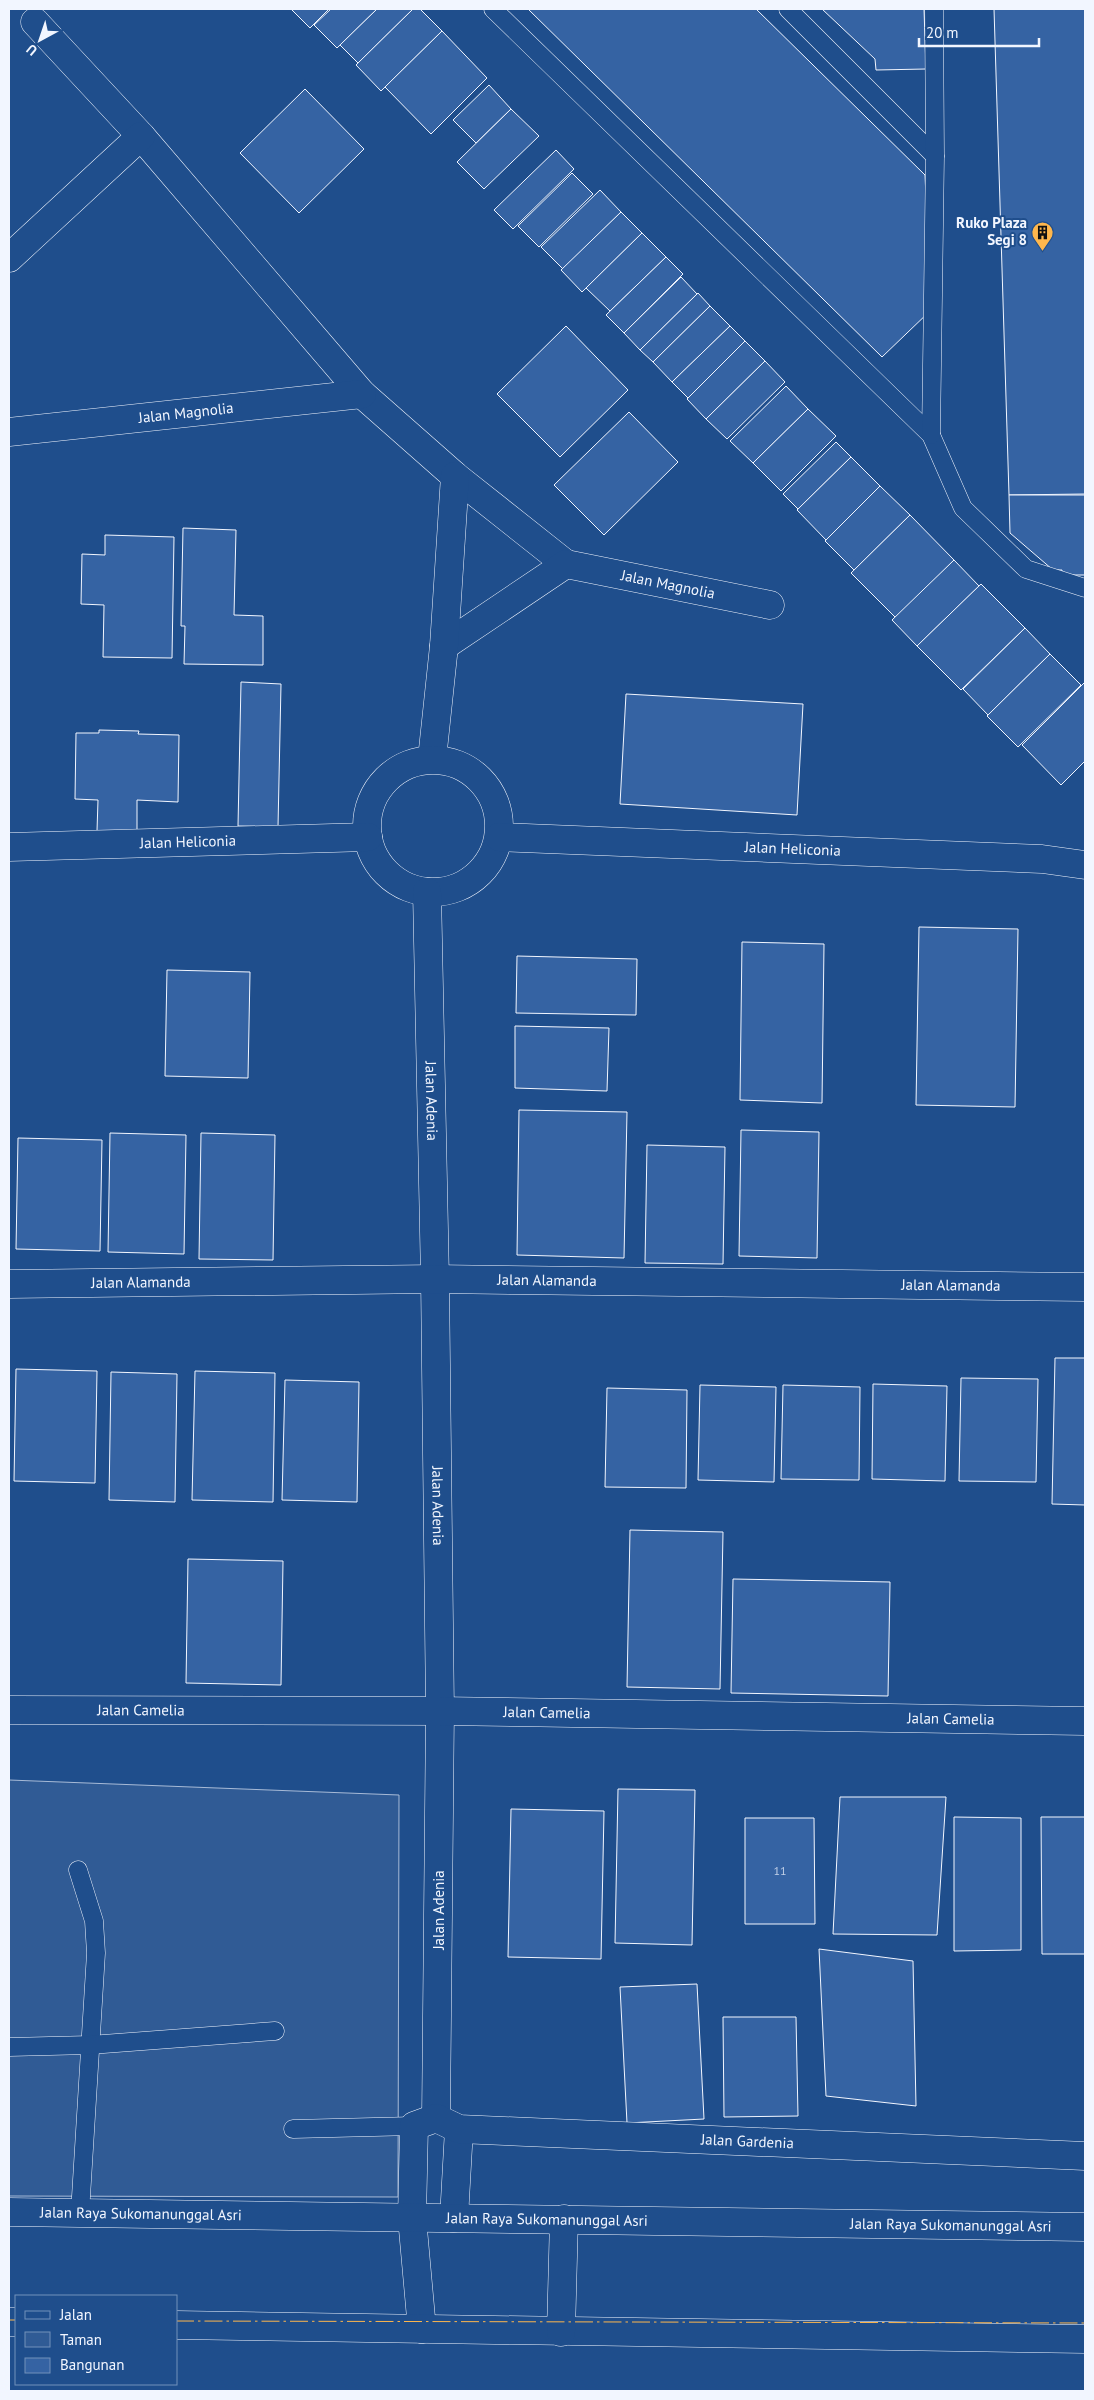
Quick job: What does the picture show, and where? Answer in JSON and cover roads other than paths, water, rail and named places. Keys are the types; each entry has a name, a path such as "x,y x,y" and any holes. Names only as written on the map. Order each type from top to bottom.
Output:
{"street":[{"name":"Jalan Magnolia","path":"35,22 140,136 362,394 455,476 566,564 770,605"},
{"path":"9,258 140,136"},
{"name":"Jalan Magnolia","path":"9,432 362,394"},
{"path":"432,759 444,646 455,476"},
{"path":"444,646 566,564"},
{"path":"432,759 455,763 476,774 490,792 499,814 499,837 492,858 478,875 460,887 427,892 393,878 376,860 368,837 367,814 375,793 390,775 410,763 432,759"},
{"name":"Jalan Heliconia","path":"9,846 368,837"},
{"name":"Jalan Heliconia","path":"499,837 1042,859 1085,865"},
{"name":"Jalan Adenia","path":"427,892 436,1279 440,1711 437,2124 454,2218"},
{"name":"Jalan Alamanda","path":"9,1284 436,1279 1085,1287"},
{"name":"Jalan Camelia","path":"9,1710 440,1711 1085,1721"},
{"name":"Jalan Adenia","path":"422,2329 412,2218 437,2124"},
{"name":"Jalan Gardenia","path":"437,2124 1085,2156"},
{"name":"Jalan Raya Sukomanunggal Asri","path":"9,2212 1085,2227"},
{"path":"561,2332 564,2220"},
{"path":"178,2325 1085,2339"}],"lane":[{"path":"493,9 931,435 963,508 1026,568 1085,588"},
{"path":"788,9 935,156"},
{"path":"931,435 935,156 934,9"},
{"path":"78,1870 94,1921 96,1953 80,2213"},
{"path":"9,2047 90,2045 275,2031"},
{"path":"293,2129 437,2124"}],"place":[{"name":"Ruko Plaza Segi 8","path":"1043,251"}]}
